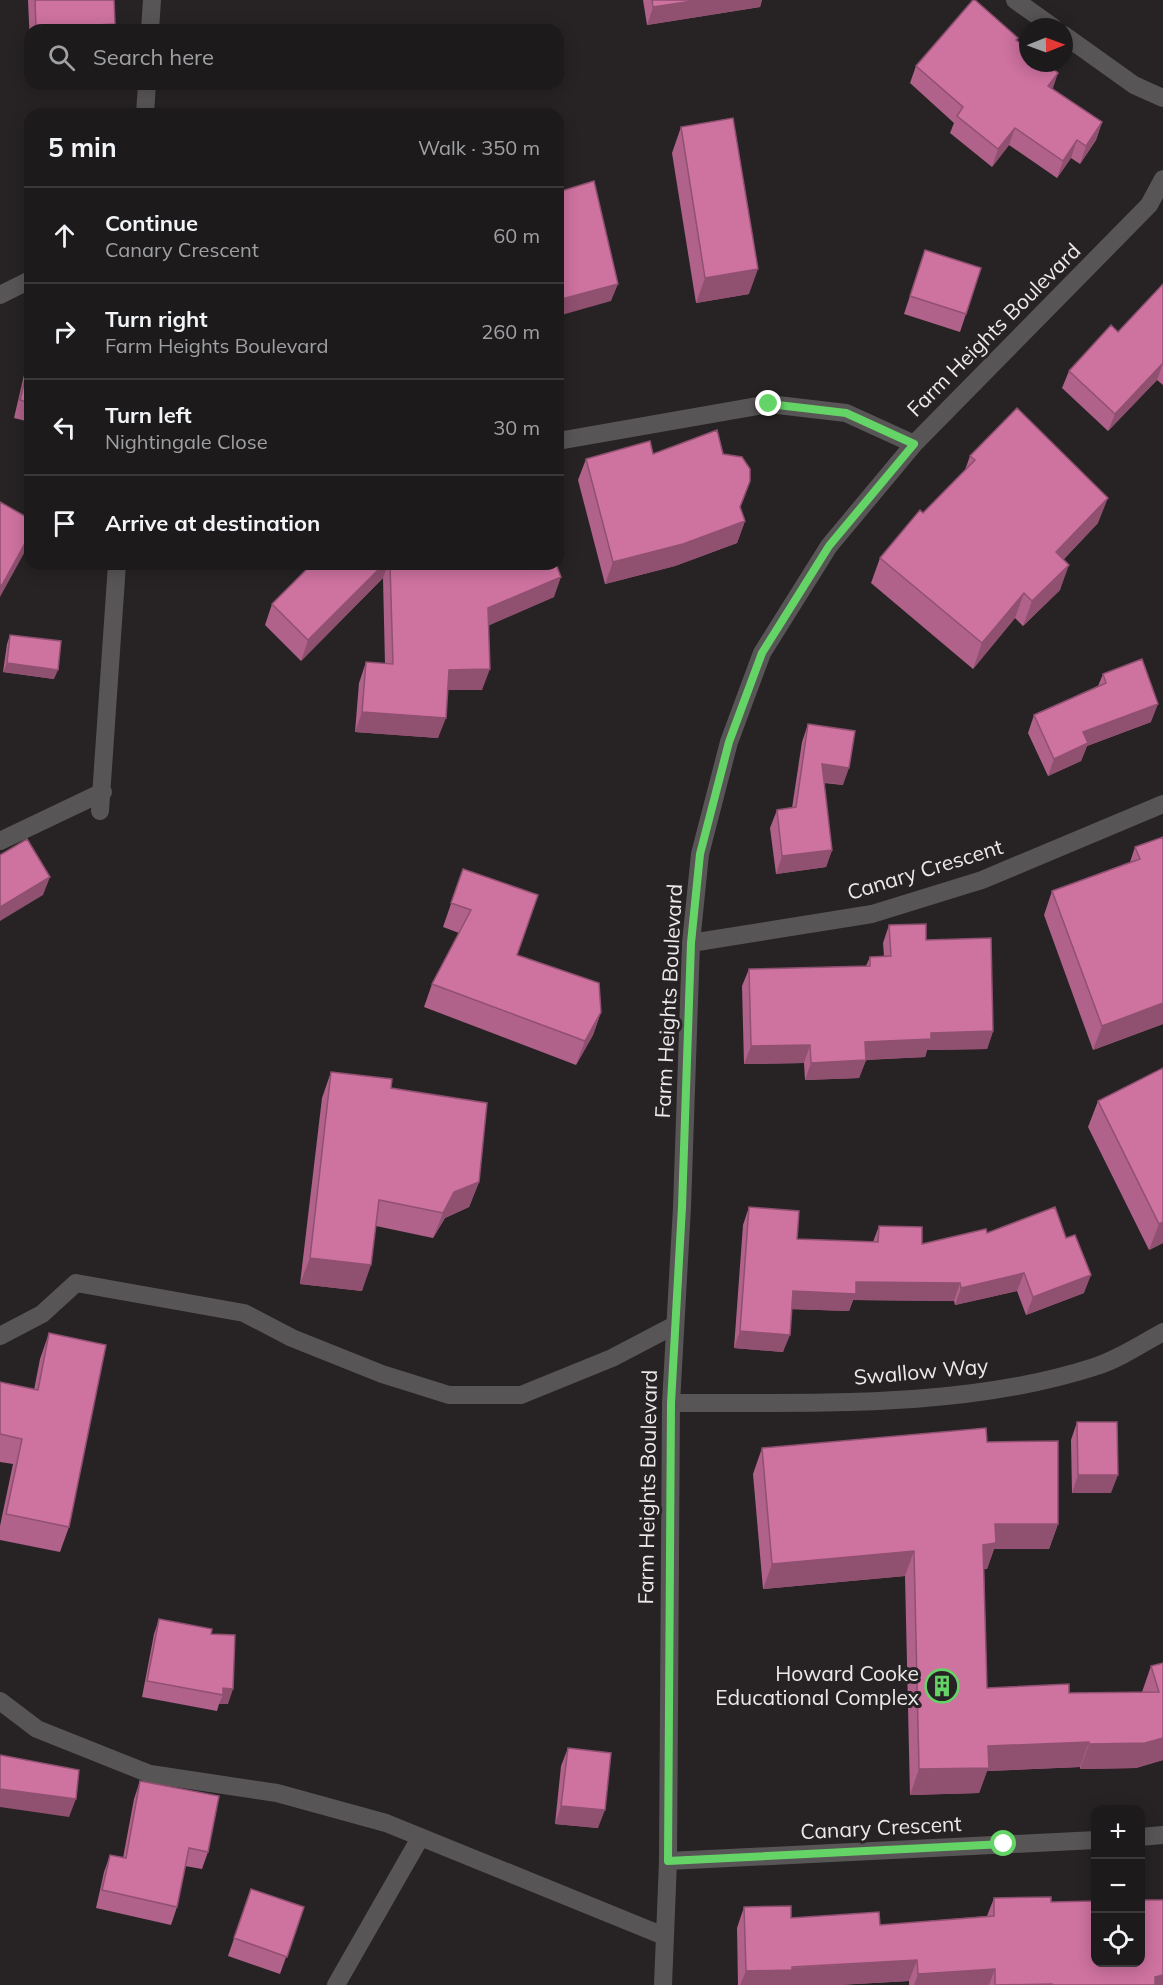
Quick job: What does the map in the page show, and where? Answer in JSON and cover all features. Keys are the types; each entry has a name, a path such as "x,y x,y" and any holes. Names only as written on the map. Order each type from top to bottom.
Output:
{"street":[{"path":"150,24 152,0"},
{"path":"1015,0 1040,18"},
{"path":"1073,41 1134,85 1163,98"},
{"path":"145,108 147,90"},
{"name":"Farm Heights Boulevard","path":"663,1985 668,1861 671,1403 691,943 700,854 729,742 762,653 829,546 914,444 1149,205 1163,179"},
{"path":"0,295 24,283"},
{"path":"564,440 769,404 846,413 914,444"},
{"path":"99,811 103,792 117,570"},
{"path":"0,841 103,792"},
{"name":"Canary Crescent","path":"691,943 872,914 982,880 1163,804"},
{"path":"0,1336 42,1314 76,1283 244,1313 292,1338 382,1374 449,1395 520,1395 612,1358 675,1325"},
{"name":"Swallow Way","path":"671,1403 869,1401 982,1393 1095,1367 1163,1332"},
{"path":"0,1701 37,1729 150,1774 277,1793 386,1823 664,1936"},
{"path":"1145,1837 1163,1835"},
{"path":"336,1985 420,1838"},
{"name":"Canary Crescent","path":"668,1861 1091,1840"}],"building":[{"path":"35,0 114,0 115,24 36,24"},
{"path":"652,0 699,0 653,7"},
{"path":"975,0 1018,38 1016,40 1019,42 1019,72 1057,72 1048,86 1102,122 1086,146 1077,140 1063,161 1015,128 998,149 957,116 963,107 916,66"},
{"path":"733,118 758,269 705,278 681,127"},
{"path":"594,181 618,284 564,298 564,190"},
{"path":"925,250 981,268 966,314 910,296"},
{"path":"1163,284 1163,363 1115,414 1069,371 1111,325 1118,332"},
{"path":"24,383 24,401 20,400"},
{"path":"1017,408 1108,498 1056,552 1069,565 1032,601 1024,593 982,643 880,558 920,510 923,513 975,460 970,456"},
{"path":"717,430 723,454 742,457 750,469 750,481 740,507 745,521 683,544 613,562 586,459 650,441 653,454"},
{"path":"0,502 24,516 24,545 0,585"},
{"path":"306,570 378,570 308,640 272,604"},
{"path":"390,570 558,570 561,577 488,608 490,669 449,670 446,718 362,712 366,662 393,664"},
{"path":"10,635 61,641 58,670 7,663"},
{"path":"1142,659 1158,704 1083,732 1088,743 1054,759 1034,715 1106,683 1103,674"},
{"path":"808,724 855,731 849,768 822,764 832,850 782,856 777,810 796,807"},
{"path":"1163,837 1163,1003 1102,1026 1052,891 1140,859 1135,847"},
{"path":"27,839 50,877 0,907 0,855"},
{"path":"463,869 538,895 517,955 599,983 601,1012 585,1041 432,984 471,910 451,903"},
{"path":"926,924 926,940 991,938 993,1031 931,1033 931,1039 865,1042 866,1060 811,1063 810,1045 751,1046 749,969 870,966 870,957 891,956 889,925"},
{"path":"1163,1068 1163,1222 1159,1224 1098,1101"},
{"path":"331,1072 392,1079 391,1088 487,1103 479,1182 454,1192 443,1213 379,1200 371,1265 310,1258"},
{"path":"749,1207 799,1211 797,1239 878,1242 879,1226 922,1227 922,1244 986,1229 987,1233 1055,1207 1066,1238 1075,1235 1091,1275 1033,1297 1024,1273 961,1288 960,1283 856,1282 856,1294 793,1291 790,1335 740,1331"},
{"path":"49,1333 106,1345 69,1527 6,1514 22,1439 0,1434 0,1382 38,1390"},
{"path":"1077,1422 1117,1422 1118,1475 1078,1475"},
{"path":"986,1428 987,1442 1058,1441 1058,1524 995,1524 996,1543 983,1545 987,1688 1069,1684 1069,1693 1159,1692 1151,1666 1163,1663 1163,1738 1145,1743 1089,1744 1089,1742 988,1746 989,1768 919,1769 914,1551 772,1564 762,1448"},
{"path":"159,1619 212,1629 211,1634 235,1635 233,1689 223,1688 223,1695 147,1681"},
{"path":"568,1748 611,1753 605,1810 561,1806"},
{"path":"0,1755 79,1770 76,1799 0,1789"},
{"path":"140,1781 219,1796 208,1852 189,1848 177,1907 102,1890 110,1855 126,1858"},
{"path":"251,1889 304,1907 287,1957 234,1938"},
{"path":"1051,1897 1051,1902 1091,1901 1091,1967 1145,1967 1145,1900 1163,1900 1163,1975 1155,1977 1155,1985 995,1985 995,1969 918,1974 917,1960 792,1967 792,1970 746,1971 744,1907 791,1906 791,1918 879,1912 880,1925 994,1916 994,1898"}],"place":[{"name":"Howard Cooke Educational Complex","path":"942,1686"}],"route":[{"path":"769,404 846,413 914,444 829,546 762,653 729,742 700,854 691,943 682,1207 671,1403 667,1649 668,1861 1004,1844"}]}
